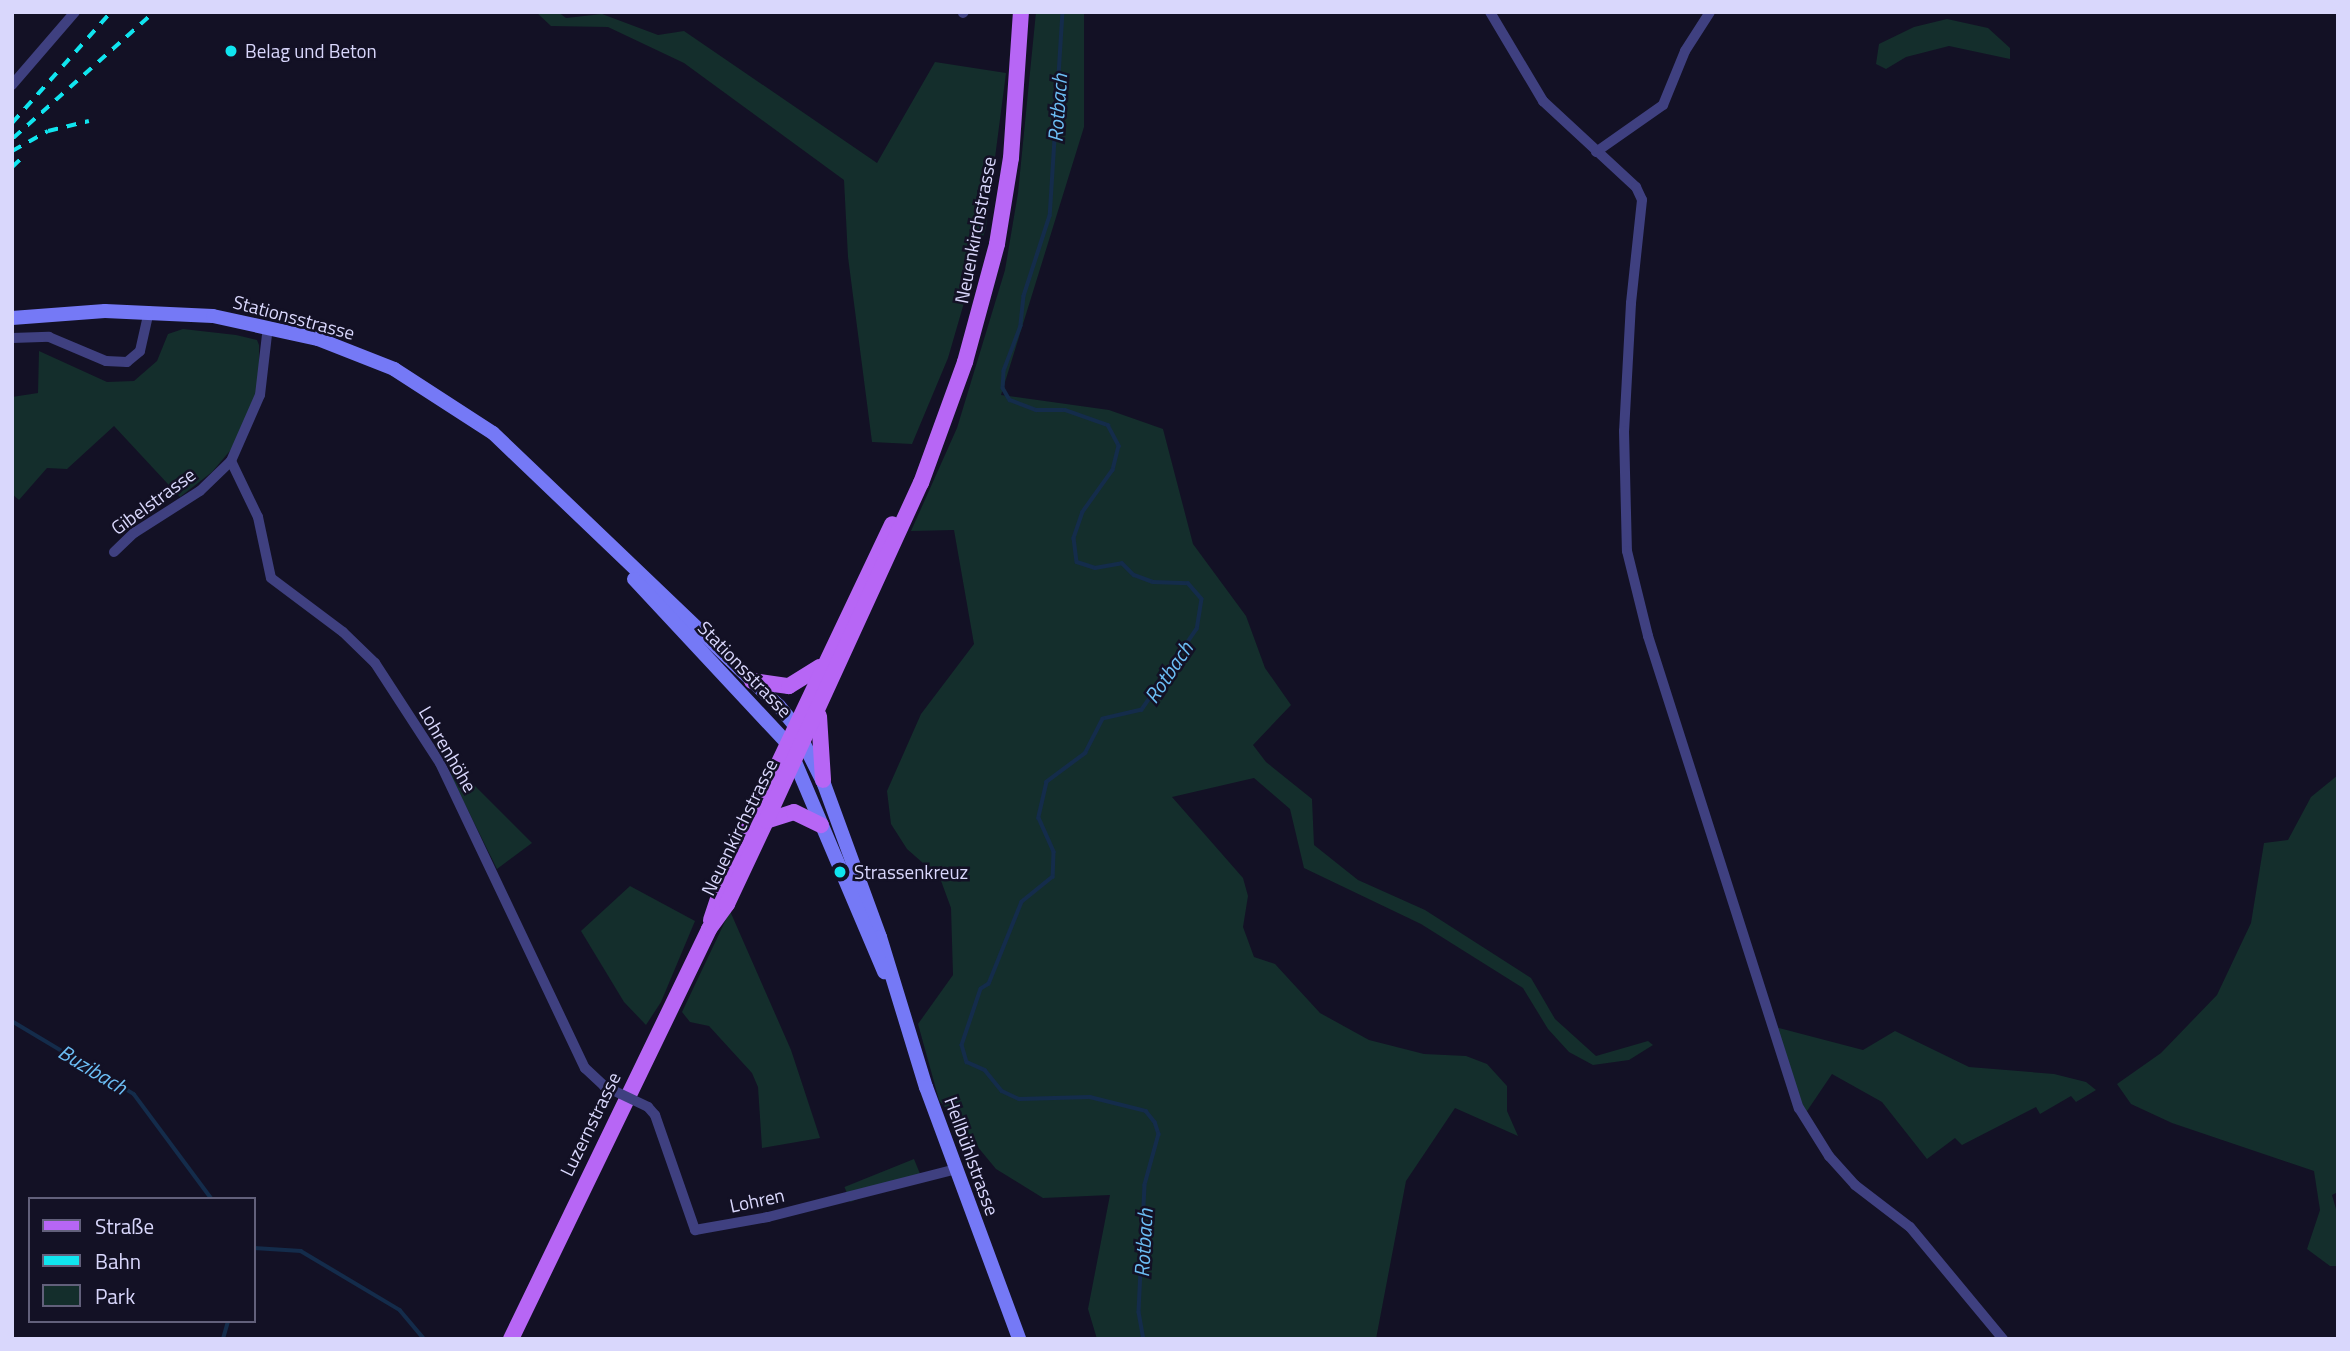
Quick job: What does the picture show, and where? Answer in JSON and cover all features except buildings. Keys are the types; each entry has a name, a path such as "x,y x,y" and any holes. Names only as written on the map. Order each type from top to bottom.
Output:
{"main road":[{"name":"Neuenkirchstrasse","path":"709,929 727,872 795,743 819,709 921,483 965,362 997,244 1011,158 1021,12"},
{"name":"Stationsstrasse","path":"12,318 149,311 268,326 366,356 442,396 510,449 620,558 752,681 795,726"},
{"name":"Neuenkirchstrasse","path":"709,929 727,904 796,759 795,726 824,663 932,448"},
{"name":"Stationsstrasse","path":"620,558 641,587 795,743"},
{"path":"752,681 789,686 806,679 824,663"},
{"path":"819,709 823,780"},
{"name":"Hellbühlstrasse","path":"795,743 823,780 880,937 891,986 1019,1339"},
{"name":"Hellbühlstrasse","path":"796,759 870,948 891,986"},
{"path":"766,821 794,812 821,825"},
{"name":"Luzernstrasse","path":"511,1339 709,929"}],"street":[{"path":"12,85 75,12"},
{"path":"1490,12 1543,101 1595,152 1636,187 1644,216 1630,303 1624,418 1627,551 1648,636 1799,1108 1829,1156 1855,1185 1910,1227 2003,1339"},
{"path":"1595,152 1663,105 1685,51 1710,12"},
{"path":"12,338 49,337 106,361 127,362 140,351 149,311"},
{"name":"Gibelstrasse","path":"114,552 134,533 200,491 231,461 260,395 268,326"},
{"name":"Lohrenhöhe","path":"231,461 258,517 271,578 343,632 383,674 440,763 585,1068 604,1086 648,1107"},
{"name":"Lohren","path":"648,1107 655,1115 695,1230 768,1217 956,1169"}],"green space":[{"path":"536,12 558,12 566,18 602,14 658,35 684,31 877,163 935,62 1006,73 986,227 948,358 912,444 872,442 848,257 844,180 684,63 608,27 551,26"},
{"path":"1036,12 1084,12 1084,127 1001,395 1109,410 1163,429 1193,544 1246,616 1265,668 1291,705 1253,745 1266,762 1312,799 1314,845 1358,880 1425,910 1531,978 1555,1019 1596,1056 1648,1041 1653,1045 1629,1060 1593,1065 1569,1052 1548,1029 1523,988 1421,924 1304,868 1290,809 1254,778 1172,797 1243,878 1248,896 1243,927 1254,957 1275,964 1320,1013 1369,1040 1424,1054 1466,1056 1487,1064 1507,1086 1507,1111 1518,1136 1455,1108 1406,1181 1376,1339 1097,1339 1088,1309 1110,1195 1043,1198 996,1169 939,1100 918,1024 953,975 951,908 940,878 907,849 891,824 887,791 921,714 974,644 954,530 911,531 957,428 1005,270 1018,193"},
{"path":"1947,19 1988,28 2010,48 2010,59 1949,46 1906,57 1886,69 1876,64 1879,44 1914,27"},
{"path":"183,329 236,335 257,340 259,345 259,389 234,446 212,472 180,497 114,426 67,469 47,468 19,500 12,494 12,397 38,393 39,351 107,382 134,381 157,361 168,334"},
{"path":"457,768 532,843 497,869 449,772"},
{"path":"2338,775 2338,1192 2332,1195 2338,1216 2338,1266 2330,1266 2307,1249 2320,1210 2314,1171 2172,1123 2131,1104 2117,1084 2161,1053 2217,995 2251,923 2264,843 2288,840 2311,797"},
{"path":"630,886 695,921 661,1002 646,1025 624,1002 581,931"},
{"path":"730,911 791,1050 820,1138 762,1148 758,1087 752,1073 709,1026 690,1022 682,1012"},
{"path":"1775,1027 1863,1050 1895,1031 1969,1067 2054,1074 2086,1082 2096,1090 2076,1102 2071,1096 2040,1114 2036,1107 1962,1145 1955,1138 1927,1159 1882,1102 1832,1074 1805,1114"},
{"path":"914,1159 920,1174 850,1202 844,1187"}],"waterway":[{"name":"Rotbach","path":"1063,12 1050,216 1024,296 1021,326 1004,371 1003,388 1010,400 1036,410 1065,410 1108,425 1119,446 1113,470 1083,512 1074,538 1077,562 1095,568 1122,563 1134,575 1153,582 1188,583 1202,599 1197,629 1142,710 1103,719 1086,753 1047,782 1039,818 1054,852 1053,877 1022,902 989,984 981,989 962,1045 967,1062 985,1070 1002,1091 1019,1099 1090,1097 1146,1111 1155,1122 1159,1134 1145,1185 1139,1312 1144,1339"},
{"name":"Buzibach","path":"12,1021 134,1094 211,1197"},
{"name":"Buzibach","path":"256,1248 301,1251 400,1310 424,1339"},
{"path":"223,1339 227,1323"}],"railway":[{"path":"12,123 111,12"},
{"path":"13,138 154,12"},
{"path":"12,151 48,131 89,121"},
{"path":"12,167 25,155"}],"place":[{"name":"Belag und Beton","path":"231,51"},
{"name":"Strassenkreuz","path":"840,872"}]}
